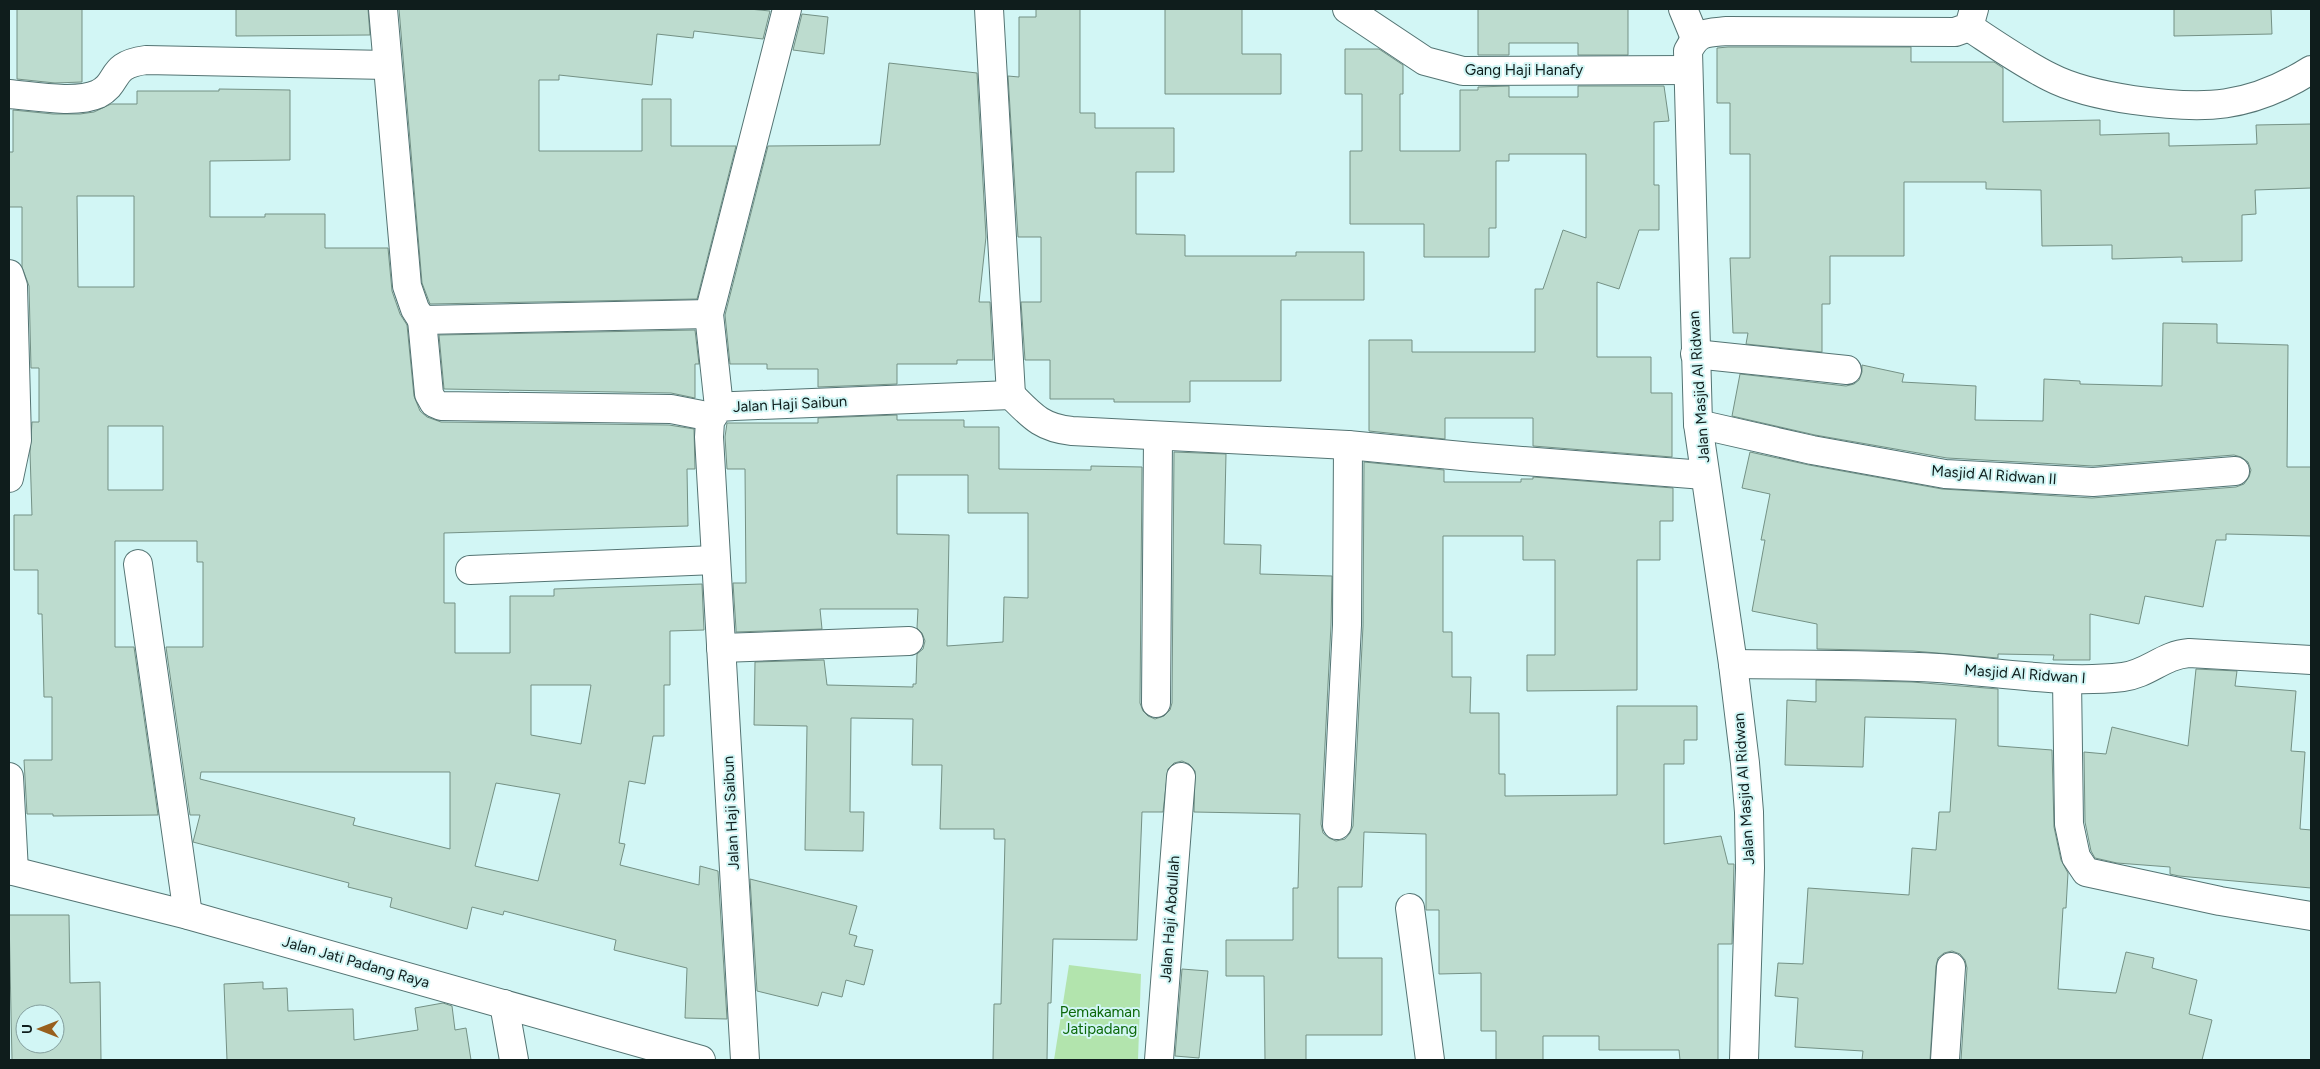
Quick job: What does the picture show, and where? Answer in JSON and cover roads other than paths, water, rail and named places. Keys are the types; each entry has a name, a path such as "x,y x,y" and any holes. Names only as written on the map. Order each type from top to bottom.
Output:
{"street":[{"path":"383,9 407,286 415,309 422,320 429,394 434,403 440,406 671,409 716,412 709,314 787,9"},
{"path":"989,9 1010,394 1037,421 1052,428 1072,431 1158,437 1348,445 1472,457 1704,475"},
{"name":"Gang Haji Hanafy","path":"1347,9 1425,61 1463,71 1690,53"},
{"name":"Jalan Masjid Al Ridwan","path":"1683,9 1690,53 1694,354 1698,424 1733,664 1745,763 1749,822 1750,868 1744,1060"},
{"path":"1618,53 1690,53 1704,33 1727,31 1955,32 1972,18 2050,78 2113,97 2204,107 2233,103 2260,96 2292,82 2311,70"},
{"path":"9,94 89,97 104,89 126,64 146,60 387,65"},
{"path":"9,274 13,286 17,440 9,478"},
{"path":"422,320 709,314"},
{"path":"1694,354 1846,370"},
{"name":"Jalan Haji Saibun","path":"746,1060 720,648 709,427 716,412 1010,394"},
{"name":"Masjid Al Ridwan II","path":"1698,424 1812,450 1945,474 2093,482 2235,471"},
{"path":"1156,703 1158,437"},
{"path":"1337,825 1347,625 1348,445"},
{"path":"470,570 715,560"},
{"path":"138,564 188,915"},
{"path":"720,648 909,641"},
{"name":"Masjid Al Ridwan I","path":"1733,664 1932,668 2067,679 2124,677 2141,674 2175,654 2189,652 2311,660"},
{"path":"2067,679 2069,824 2076,857 2086,872 2220,901 2311,916"},
{"path":"9,777 11,871"},
{"name":"Jalan Haji Abdullah","path":"1159,1060 1181,777"},
{"name":"Jalan Jati Padang Raya","path":"11,871 188,915 701,1060"},
{"path":"1410,908 1430,1060"},
{"path":"1945,1060 1951,967"},
{"path":"504,1004 514,1060"}],"park label":[{"name":"Pemakaman Jatipadang","path":"1100,1020"}]}
